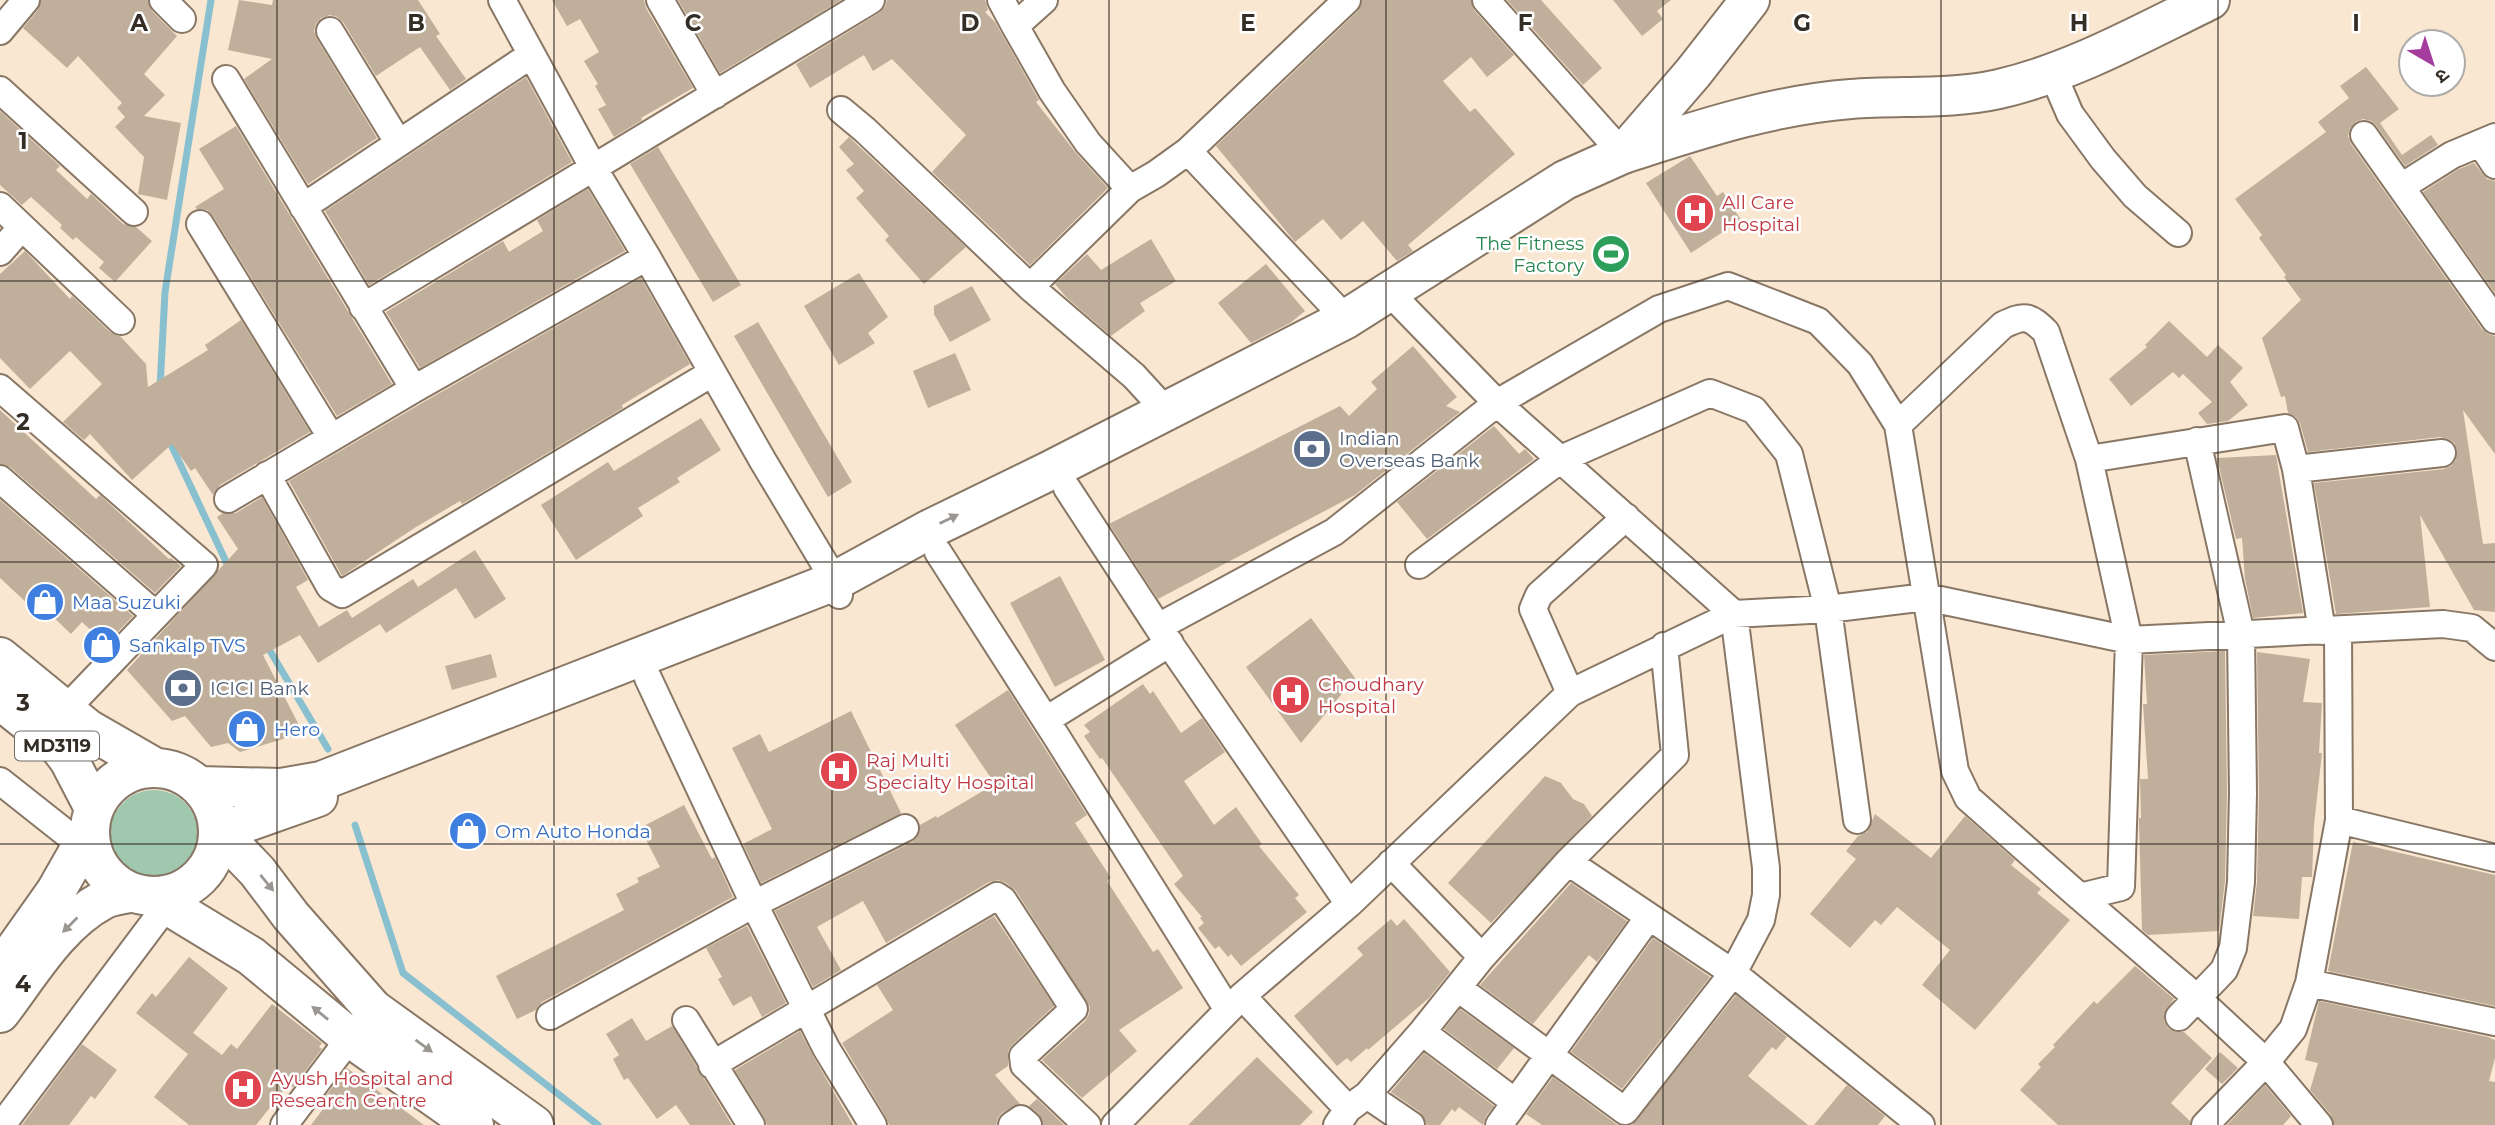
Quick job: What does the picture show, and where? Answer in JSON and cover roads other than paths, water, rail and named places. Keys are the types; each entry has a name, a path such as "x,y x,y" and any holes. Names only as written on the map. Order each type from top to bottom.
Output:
{"main road":[{"path":"1623,154 1693,73 1750,0"},
{"path":"200,786 281,788 321,781 938,552 1208,415 1398,300 1565,180 1623,154 1715,124 1803,104 1851,99 1944,97 1999,89 2103,53 2210,0"},
{"path":"219,834 648,678 837,589 930,529 1167,412 1346,319 1398,300"},
{"name":"MD3119","path":"0,657 88,729 154,767"},
{"name":"MD3119","path":"0,700 60,748 69,760 88,828"},
{"path":"0,970 44,910 108,786 129,772 154,767 179,772 200,786 214,807 219,834 214,857 193,884 179,892 150,898 105,898 62,932 0,1013"},
{"path":"88,828 94,858 108,879 150,898 251,956 534,1125"},
{"path":"219,834 257,871 291,916 361,1023 474,1125"}],"street":[{"path":"0,31 26,0"},
{"path":"163,0 183,19"},
{"path":"502,0 594,169 837,589"},
{"path":"660,0 715,95"},
{"path":"363,307 871,0"},
{"path":"1001,0 1052,91 1088,143 1130,189"},
{"path":"1015,26 1044,0"},
{"path":"1030,287 1130,189 1188,151 1348,0"},
{"path":"1486,0 1623,154"},
{"path":"330,31 398,142"},
{"path":"303,207 531,55"},
{"path":"2052,72 2070,114 2103,159 2135,196 2178,233"},
{"path":"226,79 414,389"},
{"path":"0,90 134,212"},
{"path":"841,110 1030,287 1134,376 1167,412"},
{"path":"2364,135 2495,320"},
{"path":"2400,187 2452,155 2490,149"},
{"path":"1188,151 1346,319"},
{"path":"0,206 121,321"},
{"path":"200,223 331,437"},
{"path":"0,252 22,227"},
{"path":"228,499 414,389 647,257"},
{"path":"1046,720 1164,635 1334,531 1497,403 1659,309 1728,286 1818,321 1860,364 1898,425 1955,771 1969,798 2266,1062 2319,1125"},
{"path":"1398,300 1497,403 1734,614 1766,868 1766,895 1761,920 1734,973 1625,1111 1458,988"},
{"path":"1898,425 2003,326 2019,317 2034,320 2046,332 2089,458 2129,640 2121,887 2080,897"},
{"path":"267,475 330,587 342,594 712,373"},
{"path":"0,388 204,565 64,711"},
{"path":"1419,565 1561,459 1710,393 1754,410 1789,454 1828,609 1857,820"},
{"path":"2089,458 2285,428 2330,631 2339,820 2309,983 2293,1029 2266,1062 2206,1125"},
{"path":"2179,1017 2224,970 2233,948 2241,882 2241,634 2197,441"},
{"path":"2296,468 2442,453"},
{"path":"0,479 156,615"},
{"path":"1067,488 1164,635 1349,904"},
{"path":"1570,693 1533,609 1539,595 1626,517"},
{"path":"938,552 1046,720 1235,1003 1351,1110 1410,1125"},
{"path":"1115,1125 1235,1003 1349,904 1570,693 1734,614 1828,609 1926,597 2129,640 2443,624 2472,628 2495,647"},
{"path":"1351,1110 1422,1032 1482,957 1568,862 1675,755 1664,646"},
{"path":"648,678 754,904 826,1048 873,1125"},
{"path":"0,781 88,828"},
{"path":"2339,820 2495,858"},
{"path":"550,1016 754,904 905,828"},
{"path":"1568,862 1734,973 1921,1125"},
{"path":"1391,863 1482,957"},
{"path":"712,1065 996,896 1000,897 1074,1009 1023,1056 1024,1065 1087,1125"},
{"path":"2,1125 150,898"},
{"path":"1422,1032 1509,1117 1548,1056 1648,918"},
{"path":"2309,983 2495,1022"},
{"path":"686,1020 751,1125"},
{"path":"284,1125 361,1023"},
{"path":"1012,1125 1021,1119 1028,1125"}],"waterway":[{"path":"160,388 165,292 211,0"},
{"path":"167,436 229,568"},
{"path":"266,644 328,749"},
{"path":"355,825 403,973 598,1125"}],"place":[{"name":"All Care Hospital","path":"1695,213"},
{"name":"The Fitness Factory","path":"1611,254"},
{"name":"Indian Overseas Bank","path":"1312,449"},
{"name":"Maa Suzuki","path":"45,602"},
{"name":"Sankalp TVS","path":"102,645"},
{"name":"ICICI Bank","path":"183,688"},
{"name":"Choudhary Hospital","path":"1291,695"},
{"name":"Hero","path":"247,729"},
{"name":"Raj Multi Specialty Hospital","path":"839,771"},
{"name":"Om Auto Honda","path":"468,831"},
{"name":"Ayush Hospital and Research Centre","path":"243,1089"}]}
